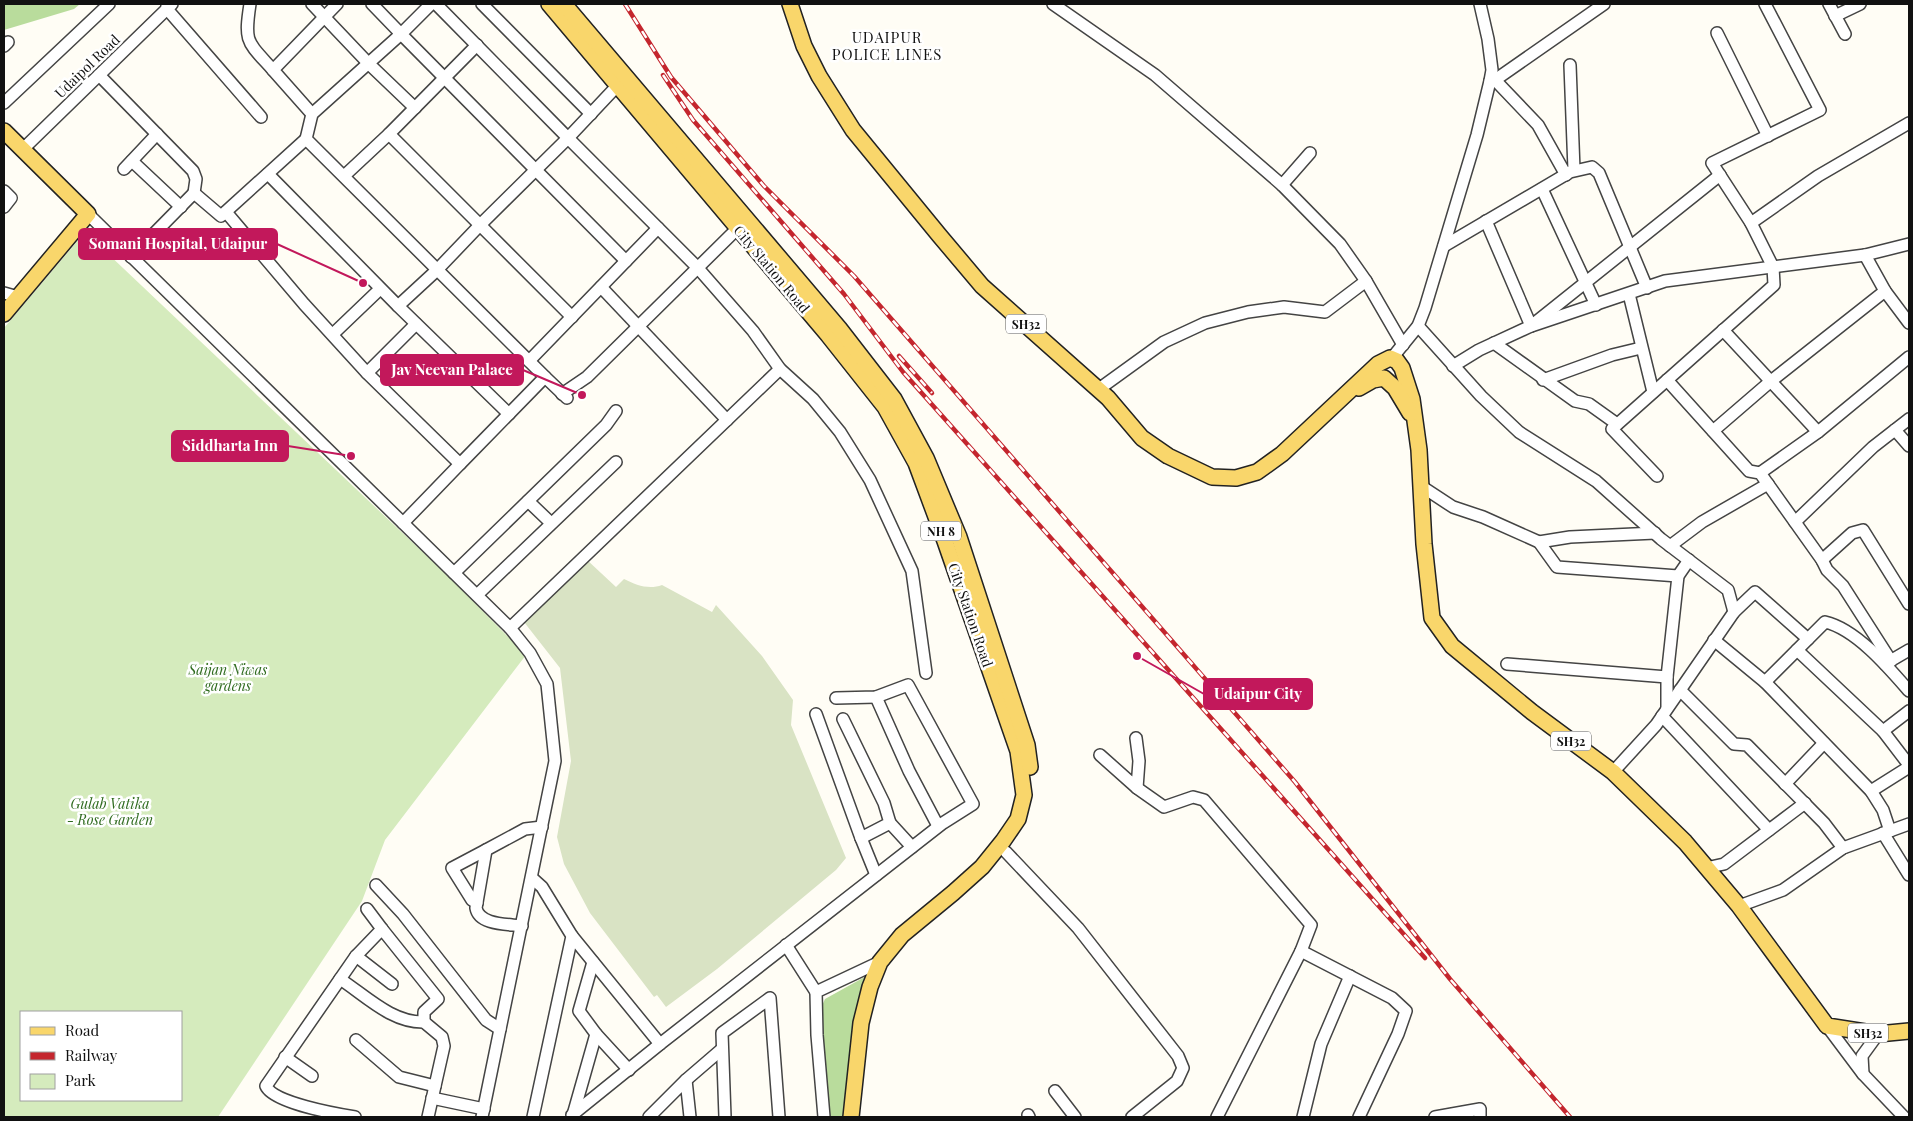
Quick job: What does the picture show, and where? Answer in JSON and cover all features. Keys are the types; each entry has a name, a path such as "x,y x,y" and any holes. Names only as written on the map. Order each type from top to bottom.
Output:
{"main road":[{"name":"City Station Road","path":"549,4 617,86 839,328 894,399 926,458 952,519 1027,745 1032,795 1026,822 1006,852 959,899 909,937 886,959 869,1025 860,1117"},
{"name":"City Station Road","path":"564,4 742,224 880,400 916,463 1018,751 1024,794 1018,818 1004,841 982,867 954,893 902,935 870,988 861,1023 851,1117"},
{"name":"SH32","path":"790,4 804,46 819,76 853,130 982,286 1099,389 1142,438 1154,447 1198,472 1224,479 1246,476 1267,466 1378,364 1392,358 1400,364 1408,380 1415,421 1432,618 1452,646 1482,672 1613,772 1685,842 1739,906 1827,1026 1878,1034 1909,1031"},
{"path":"4,131 88,214 11,295 4,314"},
{"path":"1342,398 1369,382 1392,376 1396,370 1396,363 1392,358"},
{"path":"1384,378 1400,395 1415,421"}],"street":[{"path":"4,103 109,4"},
{"path":"250,4 247,26 249,43 312,114"},
{"path":"312,4 369,64 415,108"},
{"path":"273,70 338,4"},
{"path":"372,4 626,261"},
{"path":"194,193 221,216 306,139 312,114 369,64 431,4"},
{"path":"436,4 697,267 753,331 780,369 812,398 835,426 870,480 912,571 926,674"},
{"path":"482,4 591,114"},
{"path":"1053,4 1155,74 1282,185 1340,244 1366,281 1403,345"},
{"path":"1392,358 1418,326 1444,246 1493,80 1488,39 1480,4"},
{"path":"1493,80 1604,4"},
{"path":"1657,476 1612,429 1774,285 1773,267 1751,223 1712,163 1820,110 1765,4"},
{"path":"1829,4 1845,34"},
{"path":"1835,16 1860,4"},
{"path":"169,5 260,117"},
{"name":"Udaipol Road","path":"22,150 169,5"},
{"path":"1717,33 1768,136"},
{"path":"344,176 389,134 477,45"},
{"path":"1570,65 1570,172"},
{"path":"99,75 193,170 196,179 194,193 132,257"},
{"path":"1493,80 1538,125 1570,172"},
{"path":"398,306 437,270 617,86"},
{"path":"1751,223 1818,176 1909,123"},
{"path":"157,134 128,165 181,207"},
{"path":"389,134 572,317"},
{"path":"306,139 565,396 587,377 742,224"},
{"path":"1282,185 1310,153"},
{"path":"1444,246 1570,172 1589,167 1597,170 1647,288"},
{"path":"268,174 364,270 380,289 509,414"},
{"path":"1531,326 1720,175"},
{"path":"1542,188 1596,305"},
{"path":"4,191 11,198 4,207"},
{"path":"226,212 304,304 367,373 460,464"},
{"path":"88,214 510,628 540,669 547,684 555,761 483,1113 432,1098"},
{"path":"1486,221 1531,326"},
{"path":"529,361 658,228"},
{"path":"1453,366 1494,343 1531,326 1665,281 1864,255 1909,244"},
{"path":"1864,255 1885,291 1909,323"},
{"path":"1099,389 1164,342 1205,324 1248,312 1284,307 1325,312 1366,281"},
{"path":"601,287 727,420"},
{"path":"333,334 380,289"},
{"path":"1713,431 1771,381 1885,291"},
{"path":"1629,294 1653,392"},
{"path":"367,373 416,324"},
{"path":"1418,326 1481,396 1519,432 1596,481 1654,533 1728,590 1734,612"},
{"path":"1723,330 1818,432"},
{"path":"1494,343 1543,380 1575,401 1589,404 1617,424"},
{"path":"1543,380 1612,354 1642,348"},
{"path":"1760,473 1818,432 1909,357"},
{"path":"510,628 780,369"},
{"path":"404,523 545,377"},
{"path":"1667,380 1749,471 1760,473 1822,560 1826,570 1842,586 1888,662 1909,691"},
{"path":"454,573 606,425 616,411"},
{"path":"1795,522 1873,447 1909,419"},
{"path":"1895,430 1909,446"},
{"path":"477,595 616,462"},
{"path":"1670,546 1702,522 1768,484"},
{"path":"1421,486 1453,508 1491,521 1540,542 1557,567 1678,576"},
{"path":"528,501 551,523"},
{"path":"1822,560 1852,533 1863,530 1909,604"},
{"path":"1540,542 1570,537 1654,533"},
{"path":"1689,560 1678,576 1664,712 1769,830"},
{"path":"1613,772 1664,712 1734,612 1755,592 1808,639"},
{"path":"1765,682 1825,622 1839,625 1888,662"},
{"path":"1714,640 1765,682 1871,791 1883,810 1886,832 1909,875"},
{"path":"1797,650 1882,731 1909,766 1871,791"},
{"path":"1888,662 1909,650"},
{"path":"1508,664 1667,677"},
{"path":"572,1116 660,1044 938,826 972,804 908,685 876,697 836,698"},
{"path":"1680,690 1734,744 1747,745 1824,823 1843,848"},
{"path":"876,697 938,826"},
{"path":"1882,731 1909,711"},
{"path":"816,714 876,875"},
{"path":"843,719 884,803 890,823 912,847"},
{"path":"1136,738 1139,761 1138,788"},
{"path":"1785,784 1824,743"},
{"path":"1100,755 1164,808 1193,797 1204,800 1311,925 1300,951 1217,1117"},
{"path":"1706,868 1724,864 1805,803"},
{"path":"861,838 890,823"},
{"path":"1739,906 1783,890 1843,848 1909,824"},
{"path":"477,903 472,900 452,868 526,829 542,827"},
{"path":"486,850 476,911 484,919 522,926"},
{"path":"1006,852 1078,928 1178,1056 1183,1068 1177,1081 1132,1117"},
{"path":"532,878 542,887 572,936 660,1044"},
{"path":"376,885 404,914 490,1025 500,1029"},
{"path":"367,909 438,999 424,1012 424,1022 444,1042 428,1117"},
{"path":"355,1117 304,1113 270,1092 267,1088 267,1083 356,956 382,929"},
{"path":"533,1117 572,936"},
{"path":"786,945 816,992 817,1035 824,1117"},
{"path":"1300,951 1392,998 1406,1011 1398,1034 1359,1117"},
{"path":"356,956 392,984"},
{"path":"816,992 886,959"},
{"path":"593,962 579,1011 596,1034 630,1070"},
{"path":"1303,1117 1321,1044 1350,976"},
{"path":"340,978 396,1018 412,1022 424,1022"},
{"path":"725,1117 722,1032 770,998 779,1117"},
{"path":"1827,1026 1862,1074 1904,1117"},
{"path":"572,1116 596,1034"},
{"path":"1862,1074 1862,1056 1878,1034"},
{"path":"356,1040 399,1077 435,1086"},
{"path":"649,1117 686,1080 722,1049"},
{"path":"285,1057 312,1076"},
{"path":"686,1080 690,1117"},
{"path":"1055,1091 1075,1117"},
{"path":"1436,1117 1480,1109 1480,1117"}],"green space":[{"path":"4,4 80,4 74,9 4,30"},
{"name":"Saijan Niwas gardens","path":"85,232 450,578 526,655 385,840 362,901 218,1117 4,1117 4,328"},
{"path":"586,559 616,587 624,579 643,586 662,585 712,612 716,605 762,656 793,700 791,725 846,858 836,870 717,969 666,1007 657,995 654,997 590,913 564,864 557,837 571,761 560,668 524,622"},
{"path":"870,974 853,1045 847,1081 845,1117 829,1117 820,1010 825,999"}],"railway":[{"path":"625,4 671,77 764,186 854,276 1295,782 1450,979 1570,1117"},
{"path":"663,75 693,120 844,294 903,372 1425,958"},
{"path":"899,356 932,393"}],"place":[{"name":"Somani Hospital, Udaipur","path":"363,283"},
{"name":"Jav Neevan Palace","path":"582,395"},
{"name":"Siddharta Inn","path":"351,456"},
{"name":"Udaipur City","path":"1137,656"}],"district":[{"name":"UDAIPUR POLICE LINES","path":"887,46"}],"park label":[{"name":"Gulab Vatika - Rose Garden","path":"110,812"}]}
